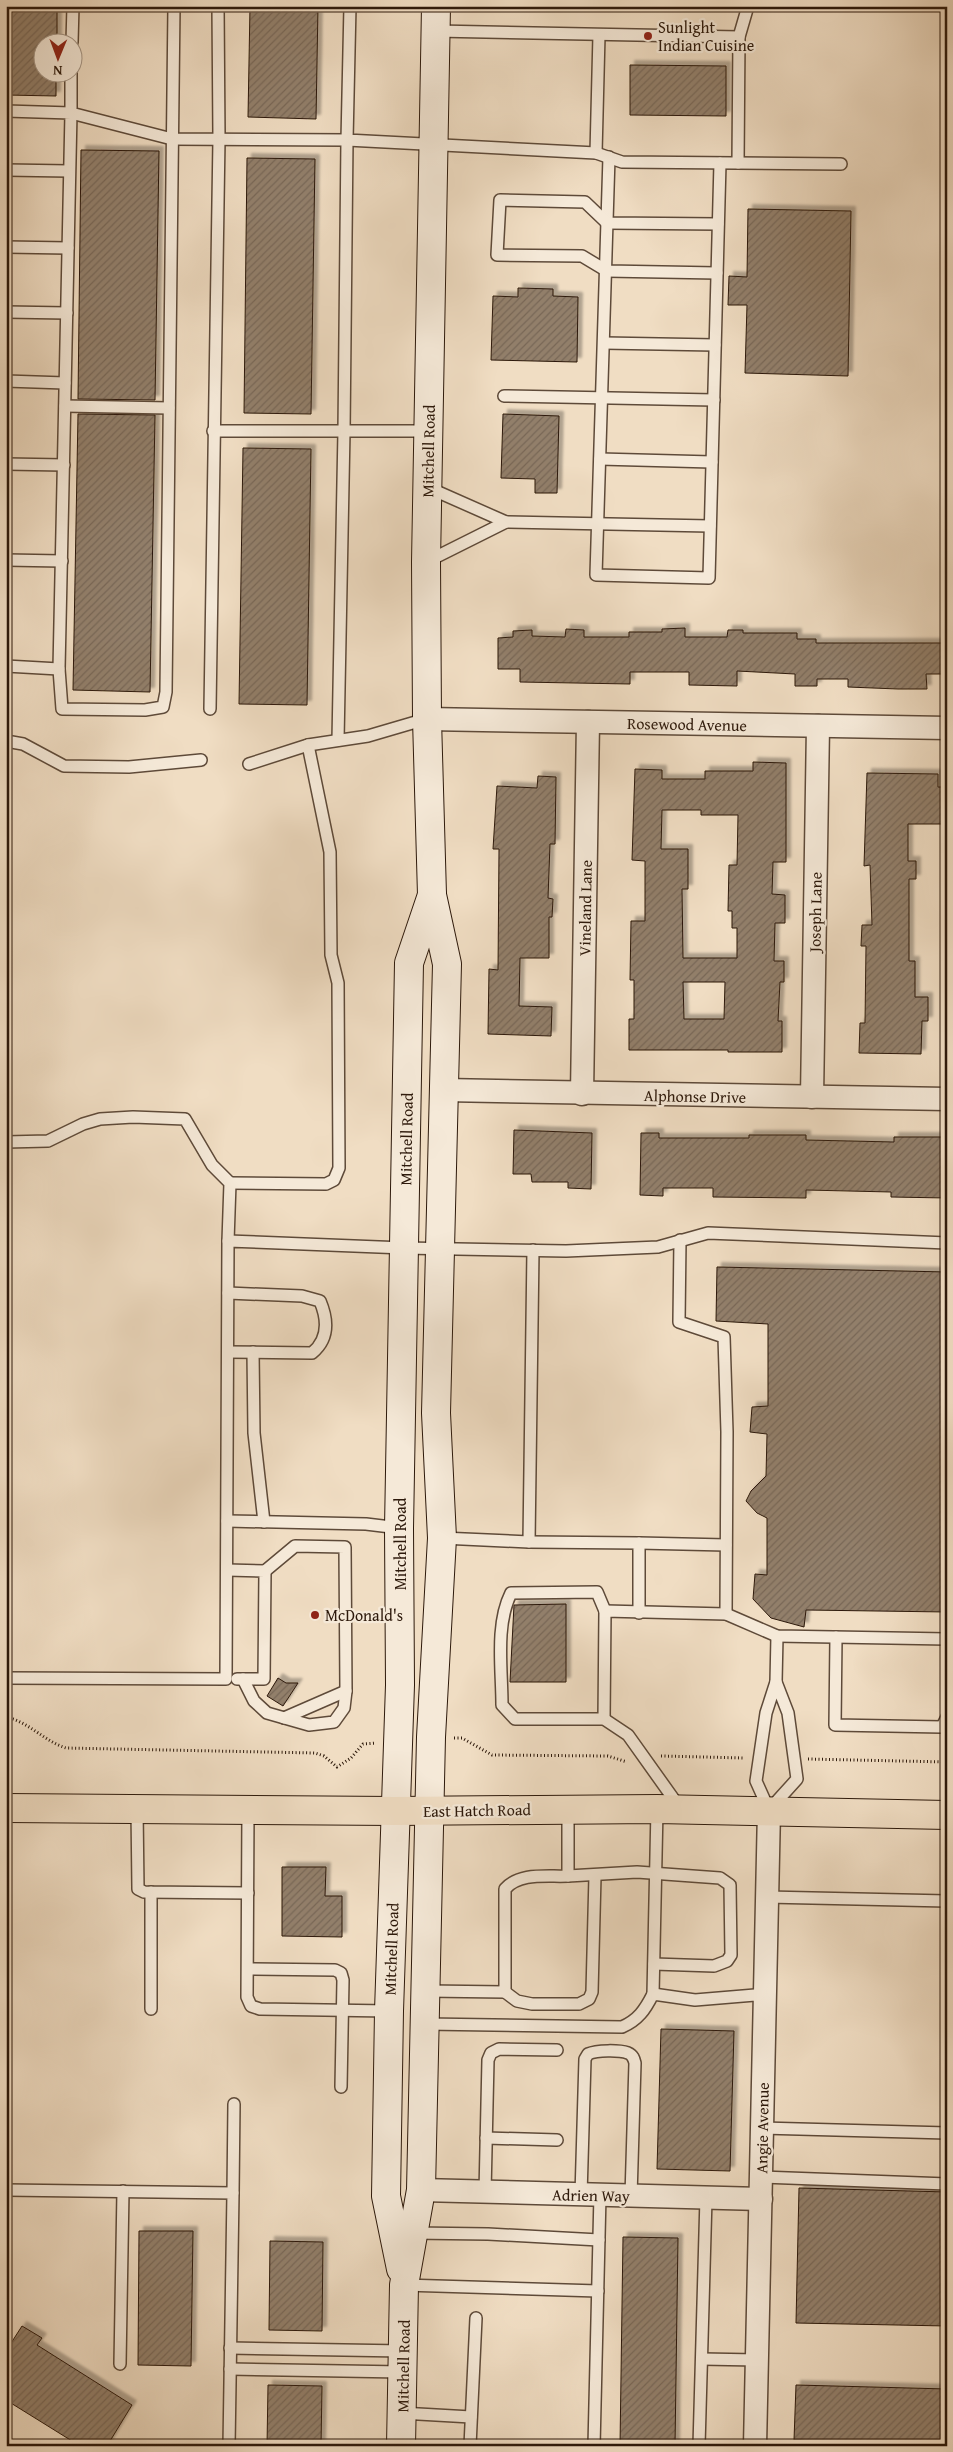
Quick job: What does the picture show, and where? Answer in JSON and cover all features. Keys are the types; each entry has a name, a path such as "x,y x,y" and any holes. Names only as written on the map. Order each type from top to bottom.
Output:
{"main road":[{"name":"Mitchell Road","path":"401,2446 404,2285 421,2190 433,1691 442,1538 436,1413 447,964 432,895 427,719 426,562 436,19"},
{"name":"Mitchell Road","path":"404,2285 386,2196 389,2011 400,1685 399,1528 409,963 432,895"},
{"name":"East Hatch Road","path":"6,1808 395,1811 430,1809 669,1809 947,1815"}],"street":[{"name":"Rosewood Avenue","path":"427,719 947,728"},
{"name":"Vineland Lane","path":"582,1094 588,722"},
{"name":"Joseph Lane","path":"812,1097 818,726"},
{"name":"Alphonse Drive","path":"444,1090 582,1094 947,1099"},
{"name":"Angie Avenue","path":"755,2446 769,1810"},
{"name":"Adrien Way","path":"421,2190 706,2198 761,2188"}],"lane":[{"path":"72,32 73,6"},
{"path":"71,82 59,669 62,709 145,710 163,707 166,692 174,6"},
{"path":"210,709 219,139 218,6"},
{"path":"338,740 350,6"},
{"path":"738,163 739,37 748,6"},
{"path":"436,19 599,35 739,37"},
{"path":"596,153 599,35"},
{"path":"6,111 71,113 172,139 348,140 596,153 622,162 841,164"},
{"path":"609,158 607,271 596,575 709,578 720,163"},
{"path":"6,170 70,171"},
{"path":"717,272 607,271 582,256 497,255 500,200 585,202 607,223 718,224"},
{"path":"6,247 68,248"},
{"path":"6,312 67,313"},
{"path":"604,343 715,345"},
{"path":"6,381 65,383"},
{"path":"504,396 714,400"},
{"path":"65,406 169,408"},
{"path":"213,431 428,431"},
{"path":"600,459 712,462"},
{"path":"6,464 64,465"},
{"path":"427,488 506,522 710,526"},
{"path":"426,562 506,522"},
{"path":"6,560 62,561"},
{"path":"6,666 59,669"},
{"path":"249,764 308,745 368,736 427,719"},
{"path":"6,741 23,744 64,766 129,767 201,760"},
{"path":"6,1142 48,1141 83,1124 100,1119 133,1117 185,1119 212,1165 230,1183 326,1184 334,1180 340,1168 338,982 331,954 330,852 308,745"},
{"path":"226,1679 228,1241 230,1183"},
{"path":"228,1241 404,1248 566,1251 658,1247 708,1233 947,1242"},
{"path":"680,1240 680,1322 724,1337 727,1432 726,1614"},
{"path":"529,1542 533,1250"},
{"path":"228,1293 302,1296 320,1301 326,1314 325,1335 321,1346 312,1354 228,1352"},
{"path":"254,1352 254,1432 264,1522"},
{"path":"227,1521 366,1524 399,1528"},
{"path":"442,1538 529,1542 726,1545"},
{"path":"639,1543 639,1614"},
{"path":"227,1570 265,1571 295,1546 345,1547 346,1691 344,1708 334,1722 309,1725 267,1713 254,1701 243,1679"},
{"path":"6,1678 264,1680 265,1571"},
{"path":"426,2024 622,2027 640,2016 653,1994 656,1873 669,1809 628,1735 604,1720 515,1719 502,1705 502,1634 505,1605 511,1593 597,1592 605,1611 604,1720"},
{"path":"605,1611 639,1614 726,1614 777,1636 947,1638"},
{"path":"776,1682 788,1712 797,1779 769,1810 756,1781 766,1713 776,1682 777,1636"},
{"path":"836,1637 834,1725 942,1727 947,1717"},
{"path":"284,1718 346,1691"},
{"path":"137,1809 138,1889 151,1892 248,1893"},
{"path":"568,1809 568,1876"},
{"path":"248,1810 248,1997 251,2006 260,2009 389,2011"},
{"path":"505,1992 505,1889 511,1882 520,1878 656,1873 726,1880 732,1888 731,1955 726,1962 714,1966 654,1964"},
{"path":"427,1991 505,1992 517,2001 532,2004 579,2004 589,1999 592,1992 595,1876"},
{"path":"151,1892 151,2008"},
{"path":"767,1897 947,1901"},
{"path":"248,1968 335,1970 341,1974 343,1980 341,2087"},
{"path":"653,1994 695,2000 765,1997"},
{"path":"486,2192 488,2060 491,2052 499,2049 557,2050"},
{"path":"594,2446 599,2240 590,2195 585,2059 588,2054 593,2052 628,2053 633,2056 635,2063 631,2196"},
{"path":"229,2446 234,2104"},
{"path":"762,2128 947,2133"},
{"path":"486,2138 557,2140"},
{"path":"761,2188 947,2184"},
{"path":"6,2190 233,2193"},
{"path":"120,2364 123,2191"},
{"path":"699,2446 706,2198"},
{"path":"413,2233 488,2234 599,2240"},
{"path":"404,2285 598,2291"},
{"path":"470,2446 476,2318"},
{"path":"230,2348 403,2361"},
{"path":"702,2359 757,2360"},
{"path":"230,2369 403,2361"},
{"path":"402,2413 471,2417"}],"path":[{"path":"6,1717 22,1723 48,1741 66,1748 315,1752 332,1762"}],"building":[{"path":"6,6 57,6 57,32 32,32 32,82 56,82 56,96 6,95"},
{"path":"250,6 318,6 316,119 248,117"},
{"path":"630,65 726,66 726,116 630,115"},
{"path":"81,150 159,151 155,400 78,399"},
{"path":"247,158 315,159 311,414 244,413"},
{"path":"748,209 851,211 848,376 745,373 747,305 728,305 729,276 747,277"},
{"path":"518,288 553,289 553,296 578,297 577,362 491,360 493,296 518,297"},
{"path":"78,414 155,415 150,692 73,690"},
{"path":"503,414 559,416 557,493 535,493 535,479 501,478"},
{"path":"243,448 311,449 307,705 239,704"},
{"path":"685,628 685,637 727,637 728,630 743,630 743,633 797,633 797,639 816,639 816,643 947,643 947,674 926,674 927,689 898,689 848,687 848,679 817,679 817,686 795,686 795,674 737,671 737,686 689,685 689,672 630,672 630,684 520,682 520,669 498,669 498,638 513,637 513,631 532,630 532,636 565,637 566,629 584,630 584,637 629,637 629,632 662,632 662,629"},
{"path":"753,762 786,763 786,862 773,862 772,894 785,895 785,923 775,923 774,961 784,961 784,982 780,982 778,1021 782,1021 782,1052 629,1050 629,1019 634,1019 634,980 630,980 631,921 645,921 645,861 632,860 635,769 662,770 662,779 705,779 705,771 753,771","holes":["662,810 701,810 701,815 738,815 737,865 729,865 728,911 732,911 732,928 737,928 737,958 683,958 682,889 688,889 688,849 661,849","683,982 725,982 724,1019 684,1019"]},
{"path":"867,773 938,774 938,787 947,787 947,816 942,817 942,824 908,824 908,861 916,861 916,879 909,879 909,961 915,961 915,997 928,997 928,1021 922,1021 921,1054 859,1053 860,1023 865,1023 866,946 861,946 862,925 872,925 870,865 864,866"},
{"path":"538,776 556,777 555,844 550,844 548,898 553,899 552,917 549,917 549,958 520,958 519,1006 552,1007 551,1036 488,1034 489,969 498,970 499,849 493,849 497,786 537,788"},
{"path":"514,1130 592,1133 591,1189 568,1188 568,1182 532,1182 531,1174 513,1174"},
{"path":"641,1133 659,1133 659,1138 749,1138 749,1135 806,1135 806,1140 894,1142 894,1137 947,1137 947,1198 891,1197 891,1192 806,1190 806,1198 713,1197 713,1188 663,1188 663,1196 640,1195"},
{"path":"717,1267 947,1272 947,1612 806,1610 804,1627 771,1618 753,1599 755,1574 767,1575 767,1518 757,1513 746,1501 751,1491 766,1476 767,1434 750,1432 752,1407 768,1406 768,1324 716,1321"},
{"path":"566,1604 566,1682 510,1682 514,1605"},
{"path":"278,1678 286,1683 298,1683 283,1706 267,1696"},
{"path":"282,1867 326,1867 325,1896 342,1896 342,1937 282,1936"},
{"path":"661,2029 734,2031 730,2171 657,2169"},
{"path":"799,2188 947,2192 947,2326 796,2323"},
{"path":"139,2231 193,2231 191,2366 138,2365"},
{"path":"623,2237 678,2238 675,2446 620,2446"},
{"path":"270,2241 323,2242 322,2331 269,2330"},
{"path":"22,2326 42,2338 37,2345 132,2405 107,2446 80,2446 6,2400 6,2351"},
{"path":"268,2385 322,2386 321,2446 267,2446"},
{"path":"796,2385 947,2389 947,2445 794,2440"}],"place":[{"name":"Sunlight Indian Cuisine","path":"648,36"},
{"name":"McDonald's","path":"315,1615"}]}
